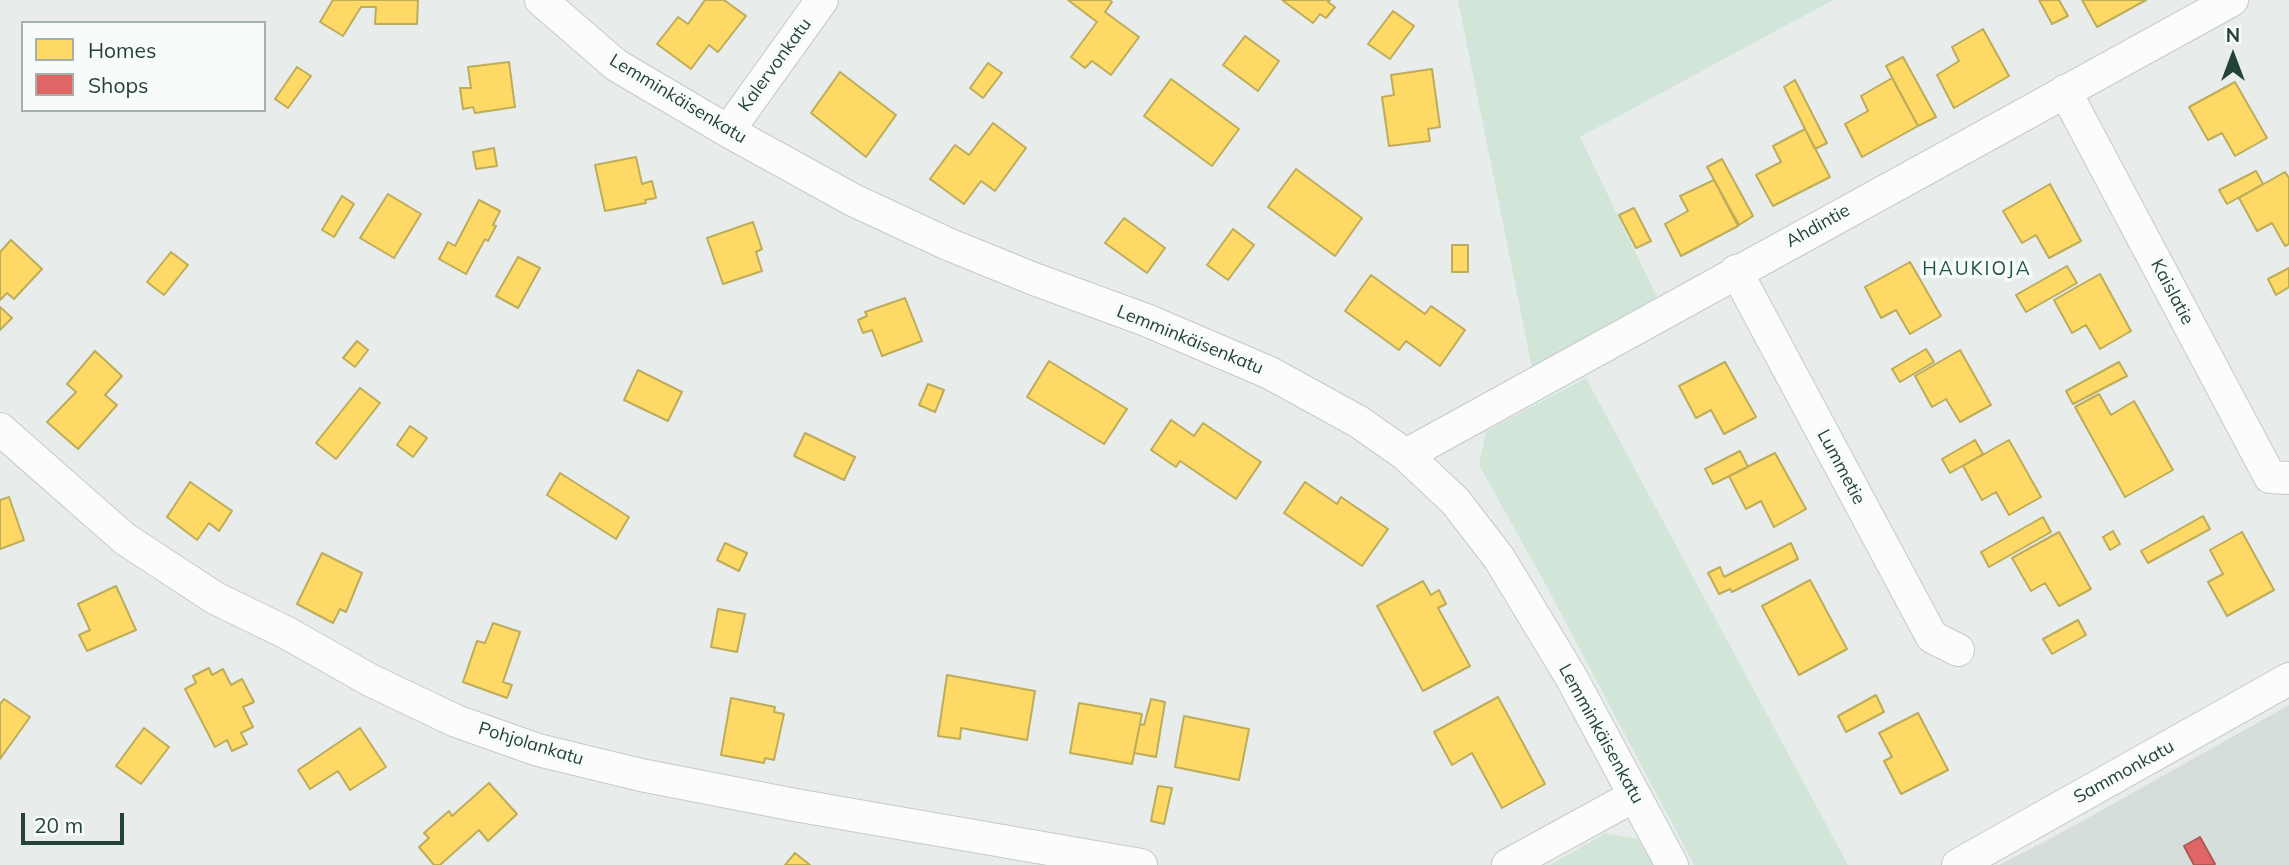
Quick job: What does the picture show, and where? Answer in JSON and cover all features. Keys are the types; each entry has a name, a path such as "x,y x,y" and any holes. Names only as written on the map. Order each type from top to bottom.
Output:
{"street":[{"name":"Lemminkäisenkatu","path":"541,0 616,65 853,200 950,245 1146,320 1270,373 1359,422 1405,455 1455,501 1499,558 1571,677 1672,865"},
{"name":"Kalervonkatu","path":"728,131 822,0"},
{"name":"Ahdintie","path":"1405,455 2232,0"},
{"name":"Kaislatie","path":"2066,91 2270,477 2289,478"},
{"name":"Lummetie","path":"1736,271 1932,637 1958,650"},
{"name":"Pohjolankatu","path":"0,429 125,539 215,598 370,680 456,721 538,750 641,775 1141,865"},
{"name":"Sammonkatu","path":"1958,865 2289,679"},
{"path":"1508,865 1634,796"}],"shaded area":[{"path":"2289,705 2289,865 1999,865 2059,834"}],"green space":[{"path":"1458,0 1833,0 1580,137 1657,297 1532,368"},
{"path":"1586,378 1848,865 1694,865 1547,587 1479,465 1486,431"},
{"path":"1606,833 1638,839 1653,865 1550,865"}],"building: Homes":[{"path":"333,0 418,0 417,24 375,24 376,7 361,7 343,36 320,22"},
{"path":"705,0 724,0 746,16 718,52 709,45 691,69 657,44 678,17 688,24"},
{"path":"1068,0 1109,0 1112,2 1105,12 1139,37 1111,75 1092,61 1085,68 1071,57 1097,22"},
{"path":"1282,0 1330,0 1328,2 1335,7 1326,18 1320,14 1313,23"},
{"path":"2039,0 2059,0 2068,16 2052,24"},
{"path":"2082,0 2146,0 2097,27"},
{"path":"1393,11 1414,26 1390,59 1368,44"},
{"path":"1983,29 2009,76 1954,108 1937,75 1959,61 1952,47"},
{"path":"1245,36 1279,61 1258,91 1223,65"},
{"path":"1903,57 1936,117 1918,126 1886,66"},
{"path":"509,62 515,107 475,113 473,107 463,109 460,88 471,88 468,67"},
{"path":"988,63 1002,73 983,98 970,88"},
{"path":"297,67 311,76 288,108 275,99"},
{"path":"1432,69 1440,127 1428,129 1430,141 1389,146 1382,97 1394,95 1391,75"},
{"path":"840,72 896,115 866,157 811,113"},
{"path":"1892,78 1918,126 1862,157 1845,124 1868,111 1861,96"},
{"path":"1171,79 1239,129 1212,166 1144,116"},
{"path":"1795,80 1827,143 1815,149 1784,87"},
{"path":"2235,82 2267,138 2235,156 2222,133 2208,140 2189,107"},
{"path":"993,123 1026,148 995,191 981,181 964,204 930,179 955,145 969,155"},
{"path":"1805,129 1830,177 1773,206 1756,175 1781,162 1773,146"},
{"path":"494,148 497,166 476,169 473,152"},
{"path":"636,157 642,184 652,181 656,198 645,200 646,203 605,211 595,165"},
{"path":"1722,159 1753,216 1739,225 1707,167"},
{"path":"1296,169 1362,218 1335,256 1268,207"},
{"path":"2256,171 2263,184 2227,204 2219,190"},
{"path":"2285,172 2289,178 2289,244 2285,246 2272,223 2257,231 2239,198"},
{"path":"1714,180 1738,226 1681,256 1665,224 1688,211 1680,196"},
{"path":"2050,184 2081,241 2049,258 2036,235 2022,243 2003,211"},
{"path":"388,194 421,214 394,258 360,238"},
{"path":"342,196 354,204 334,237 322,230"},
{"path":"479,200 500,211 488,241 485,239 466,274 439,259 448,242 455,246"},
{"path":"1634,208 1651,241 1636,248 1619,215"},
{"path":"1124,218 1165,248 1147,273 1105,243"},
{"path":"753,222 762,249 756,252 762,271 723,284 707,238"},
{"path":"1233,229 1254,245 1228,280 1207,265"},
{"path":"11,240 42,269 14,299 7,293 0,300 0,252"},
{"path":"1452,245 1468,245 1468,272 1452,272"},
{"path":"171,252 188,265 164,295 147,282"},
{"path":"518,257 540,268 518,308 496,296"},
{"path":"1910,262 1941,316 1910,334 1896,310 1881,318 1865,287"},
{"path":"2067,266 2077,283 2026,312 2016,295"},
{"path":"2289,268 2289,287 2276,295 2268,279"},
{"path":"2100,274 2131,331 2100,349 2086,325 2072,333 2054,300"},
{"path":"1371,275 1425,314 1431,306 1465,330 1440,366 1406,341 1399,350 1345,311"},
{"path":"905,298 922,341 882,356 872,330 863,333 858,320 867,316 865,312"},
{"path":"0,307 12,318 0,330"},
{"path":"357,341 368,350 355,367 343,358"},
{"path":"1926,349 1934,362 1900,382 1892,369"},
{"path":"1960,350 1991,405 1960,422 1946,399 1932,407 1915,376"},
{"path":"95,351 122,376 105,395 117,405 78,449 47,422 76,392 67,384"},
{"path":"1049,361 1127,409 1104,444 1027,397"},
{"path":"1725,362 1756,417 1724,434 1711,410 1696,418 1679,386"},
{"path":"2119,362 2127,376 2073,404 2066,391"},
{"path":"638,370 682,392 668,421 624,400"},
{"path":"928,384 944,390 935,412 919,405"},
{"path":"360,388 380,403 336,459 316,443"},
{"path":"2099,394 2111,415 2134,401 2173,470 2125,497 2075,407"},
{"path":"1171,420 1194,436 1203,423 1261,462 1236,499 1180,461 1176,467 1151,450"},
{"path":"410,426 427,438 413,457 397,445"},
{"path":"805,433 855,457 844,480 794,456"},
{"path":"1975,440 1983,454 1950,473 1942,459"},
{"path":"2009,440 2041,497 2009,515 1996,492 1982,500 1963,466"},
{"path":"1740,451 1748,467 1713,484 1705,469"},
{"path":"1775,453 1806,509 1774,527 1761,501 1746,509 1729,476"},
{"path":"560,473 629,517 616,539 547,495"},
{"path":"190,482 232,511 219,531 209,523 197,540 167,517"},
{"path":"1305,482 1337,504 1341,497 1388,529 1362,566 1284,513"},
{"path":"9,497 24,540 0,549 0,500"},
{"path":"2203,516 2210,529 2148,563 2141,551"},
{"path":"2043,517 2051,532 1989,567 1981,552"},
{"path":"2113,531 2120,544 2110,550 2103,537"},
{"path":"2059,532 2091,589 2059,606 2045,583 2031,591 2012,558"},
{"path":"2242,532 2274,590 2227,616 2208,582 2223,574 2210,550"},
{"path":"725,543 747,553 739,571 717,560"},
{"path":"1791,543 1798,559 1732,592 1730,589 1719,594 1708,573 1720,567 1724,577"},
{"path":"322,553 362,573 346,612 340,609 333,623 297,604"},
{"path":"1810,580 1847,649 1799,675 1762,606"},
{"path":"1423,581 1431,595 1439,590 1446,604 1438,608 1470,666 1423,691 1377,606"},
{"path":"116,586 136,630 87,651 79,635 90,630 78,604"},
{"path":"718,609 745,614 737,652 711,647"},
{"path":"2078,620 2086,635 2052,654 2043,639"},
{"path":"493,623 520,632 503,682 512,685 507,698 463,682 477,641 485,643"},
{"path":"209,668 212,675 223,669 231,685 242,679 254,702 243,707 253,727 241,733 247,744 232,751 227,740 215,747 185,689 196,683 193,676"},
{"path":"947,675 1035,691 1027,740 961,728 960,739 938,736"},
{"path":"1876,695 1884,712 1846,732 1838,716"},
{"path":"1498,697 1545,784 1502,808 1472,753 1452,765 1434,732"},
{"path":"731,698 775,707 774,712 784,714 774,760 765,758 764,763 721,755"},
{"path":"4,699 30,717 0,759 0,704"},
{"path":"1151,699 1165,702 1156,757 1134,753 1140,724 1144,725"},
{"path":"1079,703 1142,714 1132,764 1070,753"},
{"path":"1918,713 1948,770 1901,794 1884,761 1892,757 1879,733"},
{"path":"1184,716 1249,729 1239,780 1175,767"},
{"path":"144,728 169,747 141,784 116,766"},
{"path":"360,728 386,767 350,790 338,771 310,789 298,770"},
{"path":"489,783 517,814 488,841 479,830 440,865 434,865 419,847 429,838 424,833 449,811 452,816"},
{"path":"1158,786 1172,788 1164,824 1151,821"},
{"path":"795,853 810,865 785,865"}],"building: Shops":[{"path":"2200,837 2215,864 2194,865 2184,846"}],"district":[{"name":"HAUKIOJA","path":"1977,269"}]}
